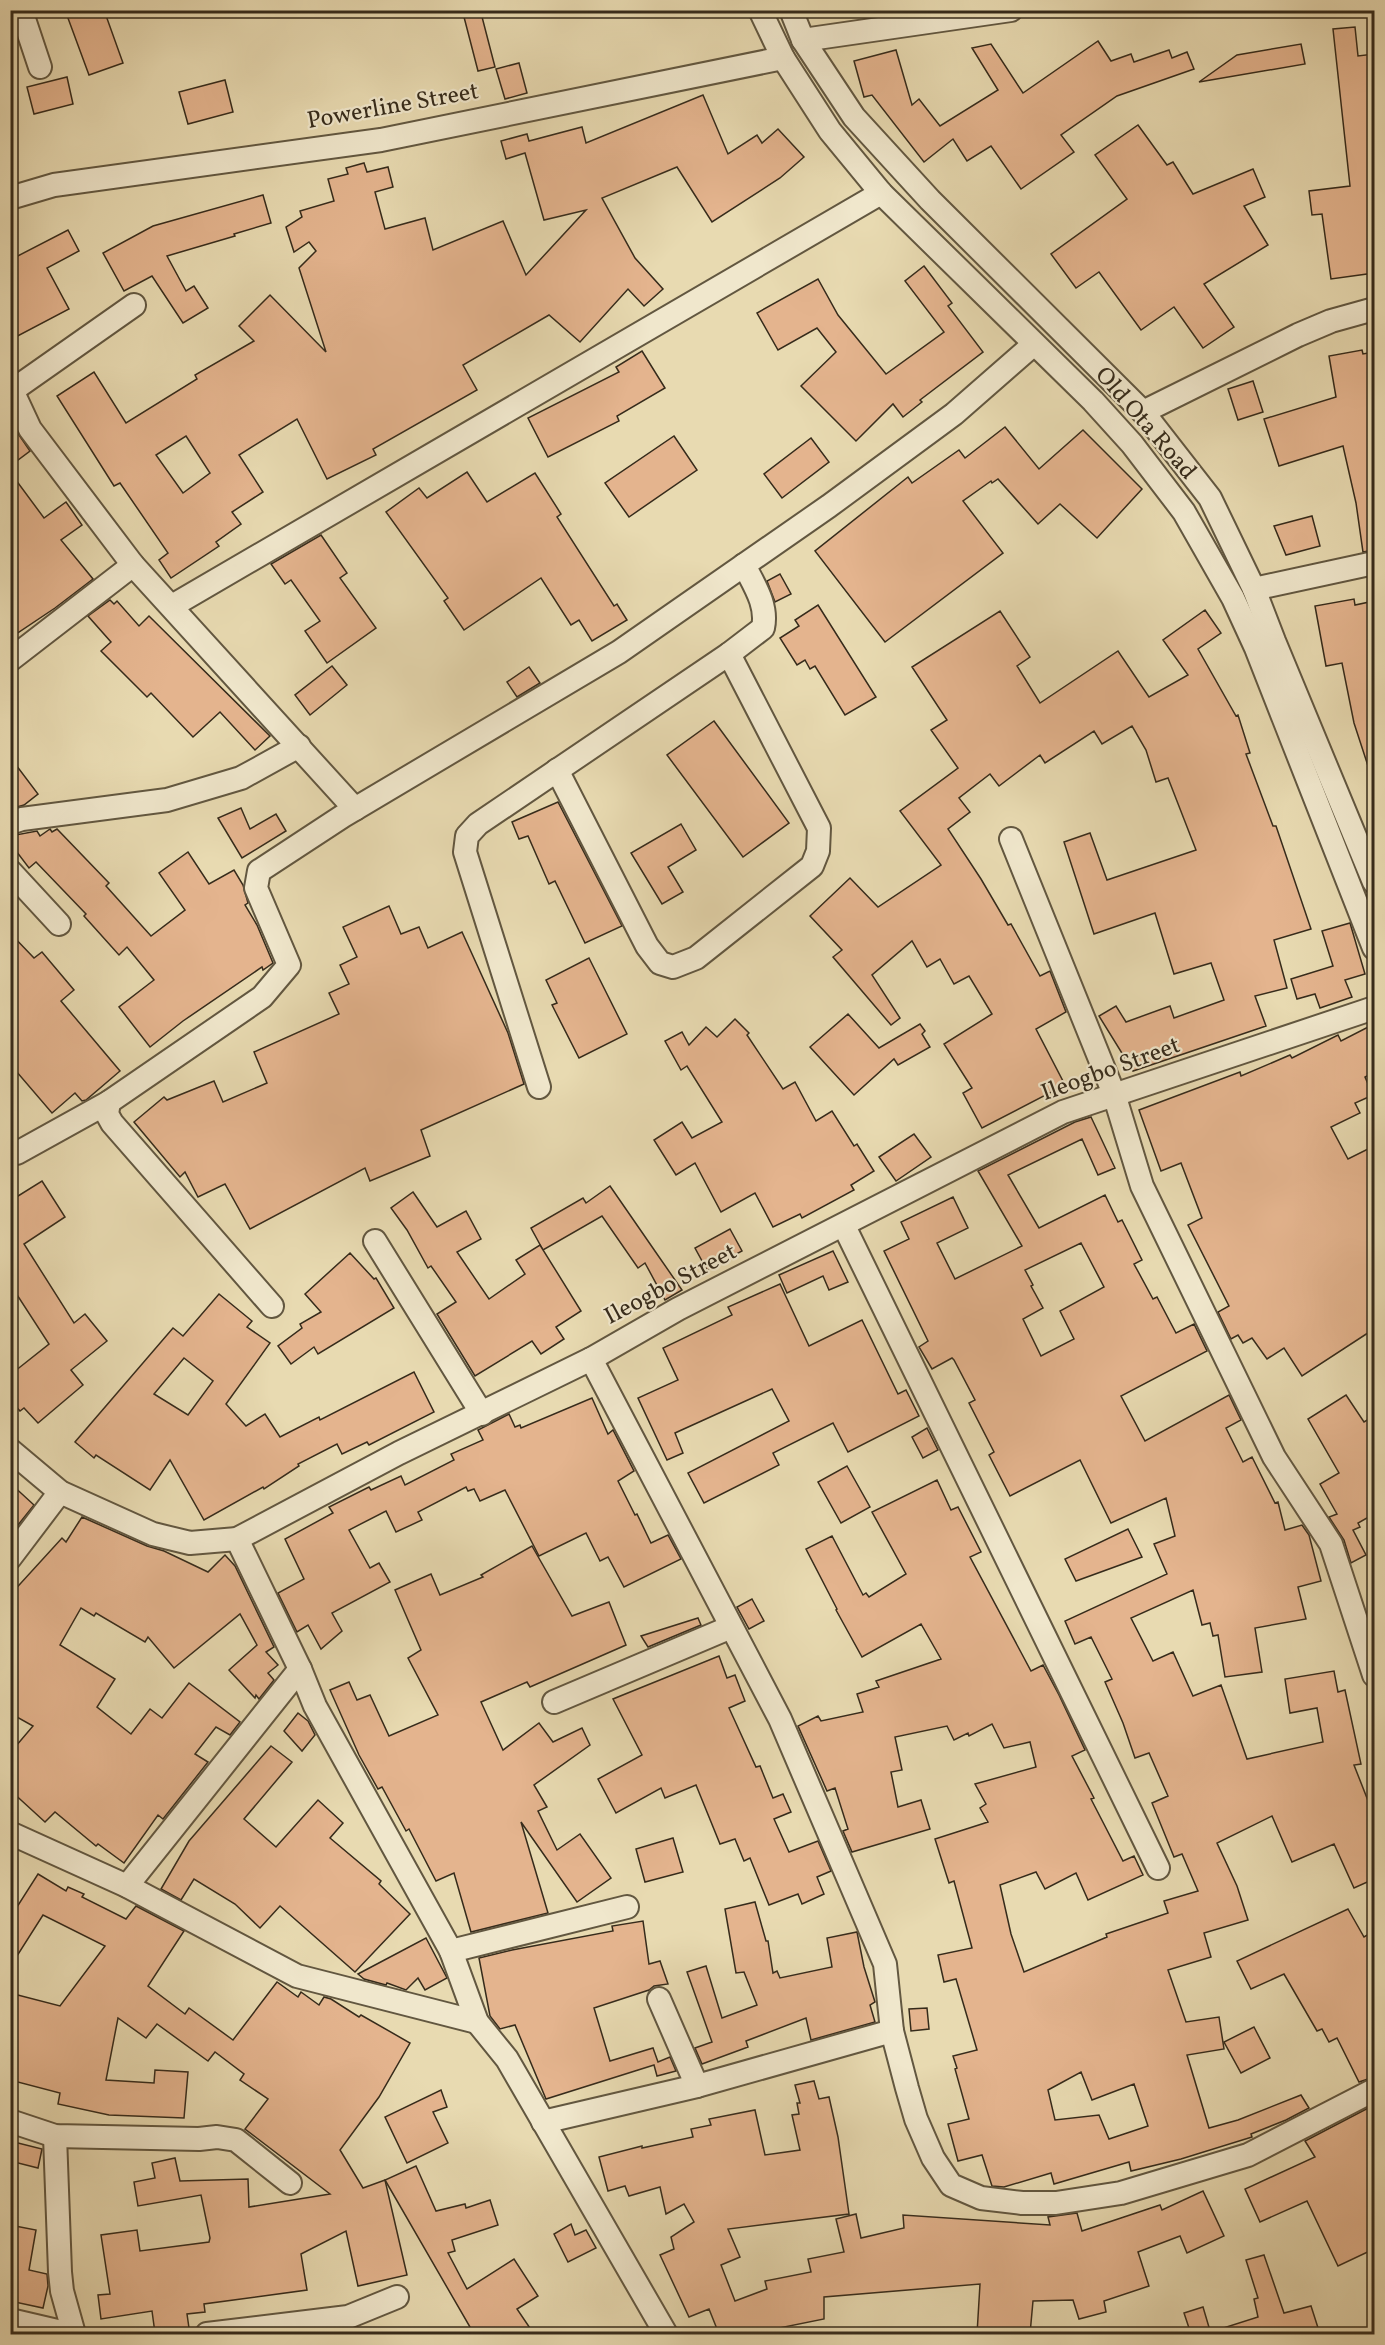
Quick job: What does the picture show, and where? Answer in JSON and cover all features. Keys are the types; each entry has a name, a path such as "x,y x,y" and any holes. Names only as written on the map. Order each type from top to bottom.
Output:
{"street":[{"path":"21,10 40,67"},
{"name":"Old Ota Road","path":"760,10 783,58 830,131 881,193 1093,401 1132,444 1184,512 1233,598 1256,648 1374,948"},
{"name":"Old Ota Road","path":"790,10 803,40 854,117 923,192 1143,412 1210,498 1254,590 1368,847 1374,882"},
{"path":"803,40 1011,10"},
{"name":"Powerline Street","path":"10,198 54,185 381,140 783,58"},
{"path":"172,606 881,193"},
{"path":"134,305 12,388 30,429 133,565 355,809"},
{"path":"1143,412 1298,335 1331,321 1374,309"},
{"path":"17,1153 109,1102 262,998 289,965 256,888 259,871 355,809 619,652 829,506 954,414 1034,344"},
{"path":"1254,590 1374,563"},
{"path":"10,660 133,565"},
{"path":"539,1087 465,852 467,836 478,824 729,654 763,628 765,618 762,602 744,565"},
{"path":"557,770 647,946 660,963 673,968 696,958 812,866 818,851 819,828 729,654"},
{"path":"10,823 22,819 167,800 241,778 299,746"},
{"path":"1011,840 1114,1094 1142,1186 1274,1457 1331,1544 1374,1675"},
{"path":"10,871 59,924"},
{"name":"Ileogbo Street","path":"10,1450 60,1492 153,1534 190,1543 237,1539 399,1454 591,1359 678,1309 1063,1112 1374,1008"},
{"path":"109,1102 107,1114 112,1123 272,1306"},
{"path":"844,1226 1158,1868"},
{"path":"375,1241 482,1414"},
{"path":"591,1359 780,1719 885,1964 892,2031 916,2119 933,2158 951,2185 981,2198 1001,2201 1056,2203 1120,2193 1248,2155 1374,2090"},
{"path":"10,1558 60,1492"},
{"path":"237,1539 300,1669 315,1706 451,1951 477,2022 507,2059 666,2334"},
{"path":"554,1702 731,1627"},
{"path":"127,1886 300,1669"},
{"path":"10,1833 127,1886 297,1976 477,2022"},
{"path":"451,1951 627,1907"},
{"path":"659,1999 698,2086"},
{"path":"543,2122 698,2086 892,2031"},
{"path":"10,2121 54,2136 199,2139 217,2137 236,2140 290,2183"},
{"path":"10,2320 72,2334 60,2272 54,2136"},
{"path":"207,2334 348,2317 397,2297"}],"building":[{"path":"65,10 104,10 123,63 89,75"},
{"path":"481,13 495,67 478,71 464,17"},
{"path":"1355,27 1358,56 1374,54 1374,273 1331,279 1322,214 1312,215 1309,191 1350,186 1333,29"},
{"path":"1098,41 1111,61 1131,54 1134,62 1169,50 1172,58 1187,52 1194,69 1117,96 1061,135 1074,152 1021,189 991,146 967,161 953,139 924,162 872,95 864,97 854,61 896,50 912,105 919,99 940,126 998,90 972,48 991,44 1023,93"},
{"path":"1301,44 1305,64 1199,82 1237,55"},
{"path":"519,63 527,93 505,99 496,69"},
{"path":"67,77 73,104 34,114 27,87"},
{"path":"225,80 233,112 188,124 179,92"},
{"path":"703,95 728,154 757,135 762,143 778,129 804,157 780,178 712,222 677,167 602,198 635,258 663,289 644,306 628,289 580,342 549,315 463,365 477,390 373,449 376,455 327,479 297,419 239,455 263,492 232,512 241,524 216,542 219,546 171,578 159,560 168,553 120,483 114,486 57,396 94,372 126,423 197,379 195,375 254,341 239,326 270,295 326,352 299,268 316,251 309,242 294,252 286,227 302,217 300,211 334,201 328,179 348,174 346,168 364,163 367,172 388,167 393,187 375,192 385,229 425,218 433,250 503,221 526,275 586,210 544,220 525,153 506,159 501,141 527,134 529,141 582,127 586,143","holes":["186,436 210,473 183,493 156,455"]},
{"path":"1138,125 1167,165 1173,162 1193,194 1253,169 1265,197 1244,206 1268,245 1204,284 1234,327 1203,348 1174,307 1141,330 1099,272 1076,288 1051,254 1127,199 1095,155"},
{"path":"263,195 271,223 167,256 186,291 194,286 208,308 183,323 152,276 124,291 103,253 153,226"},
{"path":"68,230 79,251 47,268 69,309 10,340 10,260"},
{"path":"924,266 952,303 948,306 983,352 920,400 922,402 903,417 893,404 856,441 801,386 836,352 817,328 778,350 757,313 818,279 838,315 886,374 944,332 905,281"},
{"path":"1362,350 1363,354 1374,352 1374,550 1363,552 1356,503 1343,446 1279,466 1264,419 1336,397 1329,356"},
{"path":"642,351 665,388 617,416 619,421 548,457 528,418 619,372 616,367"},
{"path":"1253,381 1263,412 1238,420 1228,389"},
{"path":"1005,427 1039,469 1083,430 1142,489 1097,538 1060,504 1038,524 998,479 992,483 991,481 963,501 1003,553 885,642 815,551 908,477 912,483 959,450 965,458"},
{"path":"17,432 30,451 10,466 10,437"},
{"path":"674,436 697,470 629,517 605,483"},
{"path":"811,438 829,462 782,498 764,474"},
{"path":"10,472 44,518 66,502 82,525 61,540 93,579 10,638"},
{"path":"467,472 487,502 535,473 561,514 557,517 614,606 617,604 627,620 592,641 579,620 571,625 541,578 464,630 444,601 448,598 386,512 419,488 427,498"},
{"path":"1312,516 1320,546 1286,555 1274,526"},
{"path":"321,535 347,573 340,578 376,628 327,663 305,631 320,621 291,580 285,584 271,564"},
{"path":"780,574 791,594 775,602 767,581"},
{"path":"1354,599 1355,605 1374,601 1374,771 1370,772 1354,723 1342,663 1326,666 1315,606"},
{"path":"110,600 114,604 117,601 139,626 149,616 270,736 255,750 220,712 193,737 151,693 147,697 101,651 111,642 88,616"},
{"path":"818,605 876,697 845,715 815,666 810,669 805,660 797,665 780,638 799,626 795,620"},
{"path":"1205,610 1221,633 1198,649 1236,716 1238,715 1250,753 1246,754 1273,826 1276,826 1311,929 1274,940 1287,988 1255,996 1266,1026 1133,1071 1099,1016 1116,1006 1126,1022 1170,1006 1174,1018 1224,1000 1211,963 1174,974 1155,913 1094,934 1064,842 1090,833 1107,880 1196,850 1168,778 1156,782 1146,750 1132,726 1102,744 1094,731 1045,763 1040,755 999,786 990,774 959,798 970,812 948,829 1008,925 1011,924 1040,976 1050,971 1066,1012 1036,1029 1065,1085 982,1128 963,1093 972,1088 944,1044 992,1014 969,976 954,984 940,959 927,967 912,941 872,975 900,1018 891,1025 833,957 842,950 810,916 850,878 878,907 941,865 900,811 958,768 931,730 947,720 912,667 1000,611 1030,657 1017,666 1040,703 1118,651 1149,697 1188,675 1163,640"},
{"path":"332,666 347,685 310,715 295,695"},
{"path":"529,667 540,683 517,697 507,682"},
{"path":"714,721 789,823 743,857 667,755"},
{"path":"10,757 38,794 24,805 10,809"},
{"path":"558,802 622,926 585,943 555,881 549,884 528,836 519,839 512,822"},
{"path":"241,808 250,829 276,814 286,831 242,858 218,818"},
{"path":"681,824 696,850 668,867 683,892 662,904 631,853"},
{"path":"50,829 52,832 57,829 109,883 106,886 151,936 185,910 159,873 188,852 209,884 234,870 243,885 248,903 245,905 257,925 273,963 263,970 262,967 183,1021 150,1047 119,1007 154,980 127,947 119,955 84,916 86,914 36,862 29,868 10,843 10,836 37,831 40,836"},
{"path":"389,906 401,934 419,927 428,948 462,932 508,1033 524,1084 421,1130 430,1156 370,1181 365,1168 250,1229 225,1184 198,1197 185,1172 180,1177 134,1122 164,1097 167,1100 214,1081 223,1102 267,1083 254,1052 339,1014 329,993 349,984 340,965 357,957 343,927"},
{"path":"1350,923 1365,974 1345,980 1352,997 1320,1008 1315,994 1297,999 1291,979 1333,966 1322,931"},
{"path":"10,933 34,958 42,952 74,990 61,1001 120,1071 86,1100 82,1101 75,1093 52,1113 10,1064"},
{"path":"589,958 627,1034 579,1058 552,1005 557,1003 546,980"},
{"path":"848,1014 879,1048 920,1024 925,1031 922,1034 930,1047 898,1065 894,1059 854,1095 810,1047"},
{"path":"735,1019 749,1033 747,1035 783,1089 795,1082 816,1121 832,1111 854,1146 857,1144 874,1171 851,1185 854,1190 802,1218 800,1214 773,1227 755,1193 721,1212 695,1163 676,1175 654,1140 682,1122 692,1138 722,1122 687,1066 681,1070 665,1041 682,1032 689,1045 706,1027 717,1037"},
{"path":"1374,1024 1374,1072 1365,1077 1373,1095 1355,1103 1360,1113 1331,1127 1348,1159 1374,1146 1374,1329 1302,1376 1284,1348 1267,1359 1252,1338 1243,1343 1238,1335 1231,1339 1218,1312 1229,1306 1188,1225 1202,1218 1181,1163 1161,1171 1139,1110 1240,1072 1241,1076 1290,1055 1292,1058 1338,1035 1341,1041"},
{"path":"1091,1117 1115,1168 1098,1175 1082,1139 1008,1175 1039,1228 1105,1195 1118,1222 1122,1220 1142,1260 1134,1264 1153,1299 1157,1297 1176,1333 1194,1324 1207,1351 1121,1396 1145,1441 1229,1395 1241,1420 1226,1428 1243,1462 1252,1457 1275,1503 1278,1502 1285,1530 1302,1525 1309,1535 1321,1581 1298,1587 1306,1619 1255,1628 1262,1672 1225,1677 1218,1635 1213,1636 1210,1623 1202,1625 1193,1590 1131,1618 1153,1661 1173,1652 1193,1696 1221,1685 1247,1759 1323,1742 1317,1708 1290,1713 1285,1679 1334,1671 1338,1692 1345,1690 1361,1764 1354,1765 1374,1816 1374,1879 1354,1888 1334,1844 1292,1862 1272,1816 1217,1843 1237,1886 1248,1920 1204,1933 1211,1957 1168,1970 1186,2022 1219,2017 1224,2049 1187,2055 1209,2128 1238,2120 1301,2095 1309,2108 1251,2134 1252,2137 1181,2159 1131,2171 1129,2162 1054,2184 1051,2173 1004,2187 992,2186 982,2155 958,2161 948,2124 969,2119 953,2056 977,2050 956,1979 944,1982 938,1955 972,1948 954,1881 949,1883 935,1839 988,1822 980,1808 986,1804 975,1784 1036,1767 1030,1742 1004,1748 992,1724 969,1736 968,1733 954,1740 947,1726 895,1737 902,1770 891,1772 898,1807 921,1800 930,1829 852,1852 843,1831 848,1829 835,1788 827,1791 798,1726 818,1716 821,1721 863,1712 857,1694 879,1687 876,1681 941,1659 921,1624 862,1657 806,1549 832,1536 863,1595 866,1593 869,1597 906,1574 872,1512 937,1480 951,1510 958,1507 981,1552 970,1557 1031,1671 1043,1665 1059,1695 1085,1750 1072,1756 1094,1798 1091,1799 1123,1861 1134,1856 1143,1875 1088,1900 1076,1873 1045,1889 1036,1872 1000,1885 1011,1934 1024,1972 1107,1937 1106,1934 1168,1913 1164,1901 1198,1891 1182,1854 1174,1857 1152,1803 1168,1796 1149,1753 1135,1758 1105,1682 1112,1679 1091,1637 1075,1644 1065,1621 1167,1574 1154,1544 1175,1536 1166,1498 1111,1523 1080,1460 1010,1496 989,1455 994,1452 969,1403 975,1400 954,1360 952,1358 932,1369 919,1347 928,1341 884,1251 909,1239 901,1222 953,1197 968,1228 937,1243 955,1279 1022,1246 978,1171 1075,1122","holes":["1081,1243 1104,1287 1060,1311 1074,1339 1041,1356 1023,1319 1043,1308 1025,1270","1081,2072 1092,2100 1134,2084 1148,2126 1109,2139 1099,2115 1055,2120 1048,2090"]},
{"path":"914,1134 931,1157 896,1181 879,1157"},
{"path":"42,1181 65,1217 24,1244 74,1323 85,1314 107,1341 71,1370 83,1385 38,1423 24,1408 20,1411 10,1400 10,1375 49,1344 10,1284 10,1201"},
{"path":"610,1186 682,1290 665,1300 645,1263 638,1268 602,1216 543,1250 531,1228 583,1198 586,1203"},
{"path":"413,1192 437,1227 466,1211 481,1239 457,1252 489,1299 525,1274 516,1260 540,1245 581,1311 556,1327 564,1339 541,1354 532,1341 475,1376 437,1314 456,1302 431,1266 428,1268 407,1230 391,1208"},
{"path":"730,1229 742,1251 707,1270 695,1248"},
{"path":"833,1251 848,1282 829,1290 823,1276 787,1293 779,1275"},
{"path":"350,1253 374,1279 376,1278 394,1308 318,1354 314,1347 291,1364 278,1346 302,1328 300,1324 321,1312 305,1294"},
{"path":"780,1284 809,1346 862,1320 898,1394 906,1390 919,1416 848,1452 833,1423 773,1453 779,1465 704,1503 688,1473 789,1421 772,1389 675,1433 683,1453 667,1460 638,1398 678,1380 663,1348 732,1315 728,1307"},
{"path":"219,1294 252,1321 247,1327 270,1343 226,1404 246,1426 265,1414 280,1437 319,1417 320,1420 414,1372 434,1412 369,1445 367,1442 342,1454 337,1444 298,1464 299,1466 264,1489 263,1487 204,1520 170,1460 150,1490 96,1455 94,1458 75,1442 173,1328 183,1336","holes":["184,1358 213,1381 188,1415 154,1394"]},
{"path":"1346,1395 1364,1422 1374,1416 1374,1514 1358,1523 1360,1527 1353,1530 1366,1555 1351,1563 1344,1540 1329,1517 1337,1514 1320,1484 1339,1473 1308,1419"},
{"path":"592,1398 608,1434 613,1430 634,1471 618,1481 635,1515 637,1514 651,1543 668,1535 681,1559 624,1587 608,1557 600,1561 586,1533 539,1556 505,1490 480,1501 474,1489 468,1491 466,1487 418,1512 422,1520 396,1532 386,1511 349,1530 370,1568 379,1563 390,1582 332,1613 342,1631 321,1649 308,1625 297,1632 278,1593 304,1579 285,1539 333,1513 329,1507 369,1487 371,1490 401,1476 405,1485 454,1460 451,1454 483,1440 478,1430 509,1414 515,1427 520,1425 521,1428"},
{"path":"927,1428 938,1450 923,1458 912,1437"},
{"path":"847,1466 870,1507 841,1523 818,1482"},
{"path":"10,1483 34,1505 10,1535"},
{"path":"82,1517 208,1572 225,1555 235,1566 274,1647 266,1652 278,1665 268,1673 274,1680 259,1699 256,1695 255,1698 229,1670 257,1645 240,1614 174,1668 148,1637 145,1642 96,1613 94,1616 81,1608 60,1645 115,1679 97,1707 131,1734 150,1709 162,1718 189,1683 240,1722 230,1735 216,1727 195,1754 208,1762 163,1819 158,1815 124,1863 98,1844 96,1846 55,1812 45,1822 10,1790 10,1753 33,1726 15,1716 17,1712 10,1708 10,1595 62,1538 66,1542"},
{"path":"1128,1529 1142,1557 1076,1581 1065,1559"},
{"path":"532,1546 572,1616 609,1602 626,1645 530,1687 527,1682 481,1702 503,1750 539,1723 553,1742 582,1728 590,1745 534,1785 547,1807 538,1811 557,1850 580,1834 611,1878 577,1902 521,1822 548,1913 471,1932 454,1873 436,1881 409,1829 406,1831 382,1787 378,1789 359,1755 330,1690 349,1682 357,1700 370,1695 389,1736 438,1715 408,1658 421,1650 395,1590 431,1574 440,1595 483,1577 481,1575"},
{"path":"752,1599 764,1621 749,1629 737,1607"},
{"path":"698,1618 701,1625 648,1647 641,1636"},
{"path":"719,1656 727,1678 735,1675 745,1701 729,1708 756,1767 760,1766 773,1798 783,1794 791,1812 774,1819 789,1852 818,1841 831,1871 817,1877 824,1894 802,1904 798,1894 769,1905 750,1858 744,1861 735,1839 720,1844 696,1785 665,1798 661,1788 616,1813 598,1779 642,1755 613,1699"},
{"path":"298,1713 308,1721 315,1735 302,1751 284,1731"},
{"path":"271,1746 292,1762 244,1819 276,1847 318,1800 343,1823 330,1838 381,1881 379,1884 410,1914 355,1972 280,1906 260,1928 235,1904 194,1879 181,1900 161,1889 189,1841"},
{"path":"673,1838 683,1872 645,1882 636,1849"},
{"path":"38,1874 66,1891 68,1887 84,1894 82,1897 126,1919 136,1906 184,1931 148,1986 185,2014 189,2008 233,2040 277,1982 298,1997 301,1992 319,2005 324,1997 331,1999 359,2017 361,2015 410,2043 379,2097 340,2150 363,2188 385,2180 407,2275 358,2286 346,2231 301,2254 307,2290 204,2304 205,2312 187,2314 189,2328 155,2333 152,2311 101,2319 98,2295 110,2294 101,2235 137,2230 140,2251 209,2242 201,2195 138,2206 134,2182 155,2178 152,2163 175,2158 180,2181 248,2179 249,2207 330,2194 245,2129 268,2099 240,2080 244,2074 215,2052 208,2061 157,2024 146,2038 118,2018 106,2080 154,2083 155,2070 188,2072 184,2118 109,2115 58,2104 60,2093 10,2080 10,1993 60,2006 105,1946 43,1915 10,1967 10,1903 17,1907"},
{"path":"755,1902 766,1941 768,1941 773,1973 777,1971 780,1978 832,1967 827,1938 857,1932 864,1967 875,2002 870,2005 875,2022 811,2040 806,2018 746,2041 748,2047 702,2064 695,2048 712,2042 687,1972 706,1966 722,2018 757,2005 744,1972 736,1973 725,1909"},
{"path":"1348,1909 1364,1937 1374,1931 1374,2077 1359,2082 1337,2038 1329,2042 1322,2029 1317,2031 1284,1974 1251,1989 1237,1961"},
{"path":"643,1921 649,1964 660,1961 668,1984 654,1986 649,1990 594,2008 610,2061 653,2048 658,2062 670,2057 676,2071 657,2076 654,2065 546,2099 515,2025 500,2029 490,2016 479,1958 613,1931 612,1926"},
{"path":"426,1938 447,1978 425,1990 418,1978 406,1990 387,1983 386,1985 364,1979 358,1974"},
{"path":"927,2008 929,2029 911,2031 909,2009"},
{"path":"1254,2027 1270,2058 1241,2073 1224,2042"},
{"path":"814,2081 819,2099 829,2097 838,2137 849,2214 728,2229 740,2257 721,2265 735,2301 767,2289 765,2281 811,2272 808,2259 844,2252 836,2219 856,2214 861,2238 904,2228 903,2215 1050,2225 1048,2217 1077,2213 1082,2231 1160,2205 1162,2210 1203,2191 1224,2236 1187,2253 1180,2236 1138,2252 1149,2286 1104,2301 1106,2312 1079,2319 1073,2300 1033,2301 1030,2334 977,2334 980,2284 824,2297 824,2319 749,2334 719,2334 709,2309 689,2317 660,2255 674,2249 671,2237 694,2222 684,2204 666,2214 660,2187 629,2196 625,2186 608,2191 599,2157 642,2146 642,2148 693,2137 691,2129 711,2125 709,2119 755,2110 765,2155 800,2150 792,2115 799,2114 797,2103 800,2103 795,2085"},
{"path":"441,2090 447,2107 433,2112 448,2143 407,2163 385,2117"},
{"path":"1374,2105 1374,2249 1338,2266 1307,2201 1260,2222 1245,2189 1315,2157 1305,2141"},
{"path":"10,2141 42,2149 38,2168 10,2161"},
{"path":"416,2166 436,2211 465,2204 466,2208 490,2200 498,2225 452,2240 455,2251 448,2253 467,2289 514,2259 538,2296 517,2309 534,2334 474,2334 385,2180"},
{"path":"571,2224 575,2235 586,2230 596,2248 568,2262 554,2234"},
{"path":"10,2225 36,2230 29,2270 47,2274 48,2286 43,2308 10,2301"},
{"path":"1264,2255 1284,2313 1311,2306 1320,2334 1217,2334 1217,2330 1258,2317 1254,2299 1258,2298 1246,2260"},
{"path":"1203,2307 1211,2334 1191,2334 1184,2313"}]}
